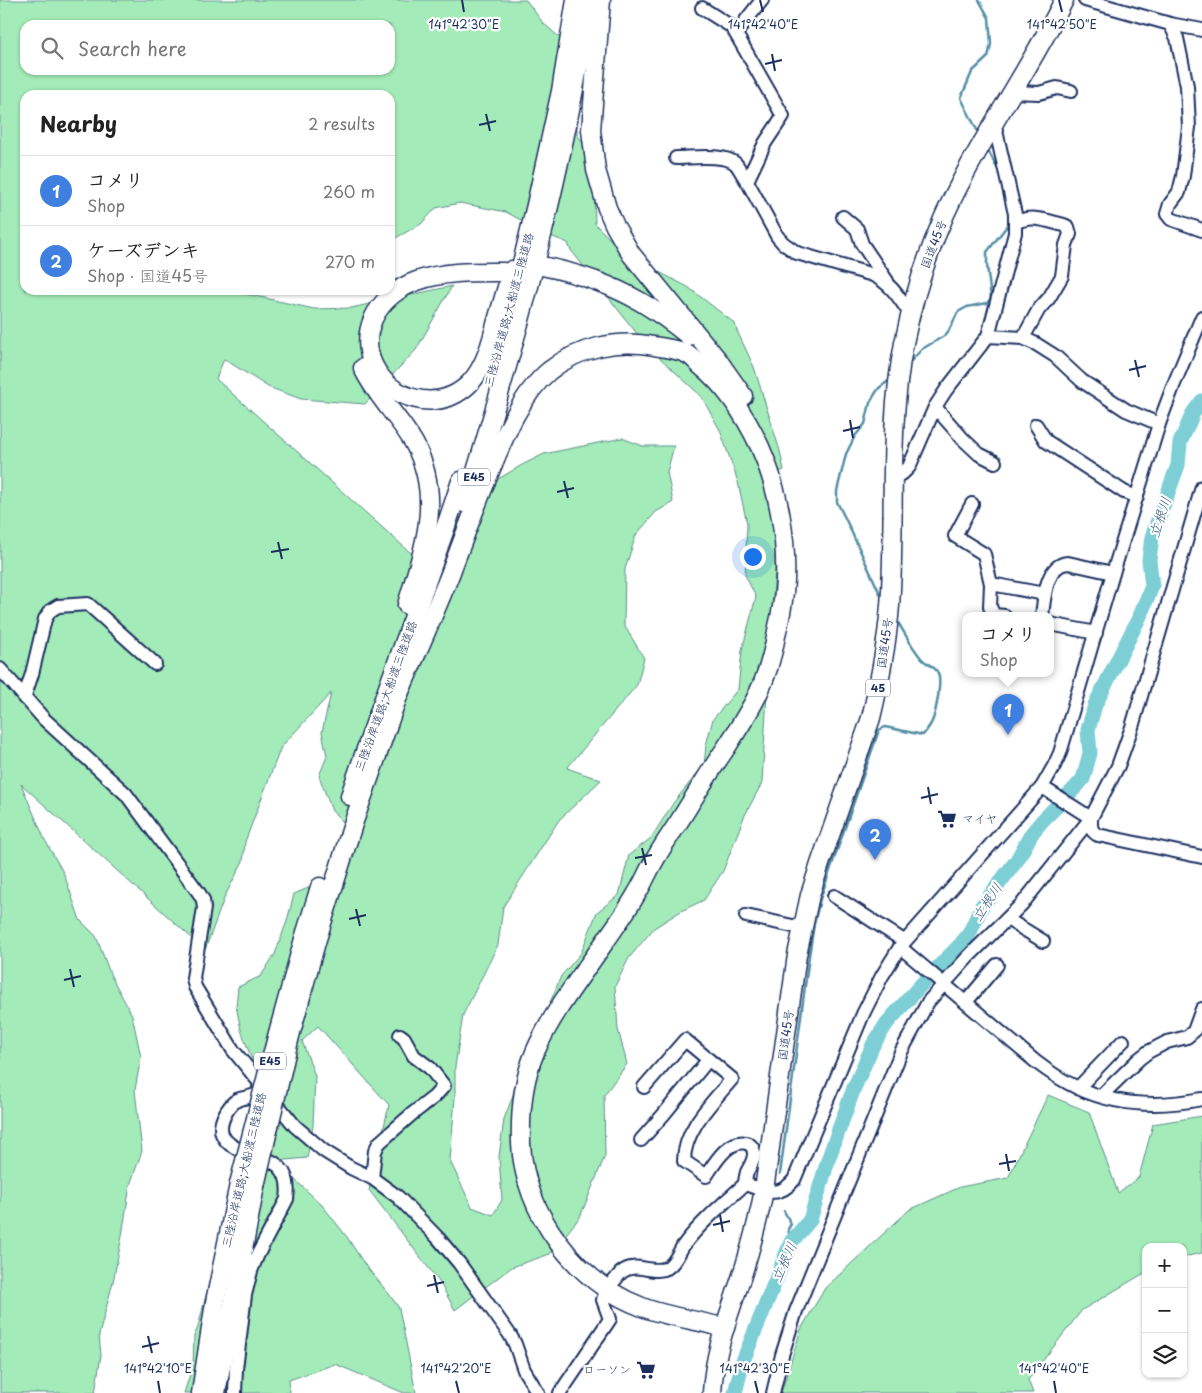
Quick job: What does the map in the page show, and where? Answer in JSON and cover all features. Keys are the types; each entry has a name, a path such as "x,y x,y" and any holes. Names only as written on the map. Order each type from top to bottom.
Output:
{"highway":[{"name":"三陸沿岸道路;大船渡三陸道路","path":"201,1393 215,1302 290,1036 310,940 353,824 476,432 513,302 561,91 576,0"},
{"name":"三陸沿岸道路;大船渡三陸道路","path":"390,702 460,523 520,323 559,160 589,0"},
{"path":"601,0 591,130 596,170 607,208 630,254 711,364 724,388 751,429 762,452 772,482 783,530 785,582 772,657 759,694 742,725 654,860 636,895 550,1023 535,1052 522,1097 521,1148 525,1171 540,1213 552,1233 582,1270 624,1299 644,1308 724,1328"},
{"name":"国道45号","path":"712,1393 716,1361 724,1328 747,1260 764,1190 802,928 810,895 871,718 877,695 887,633 891,590 892,478 898,377 911,315 928,257 965,173 1047,34 1064,0"},
{"path":"392,295 383,302 373,317 370,326 368,347 372,364 388,386 407,396 429,401 441,400 460,391 471,382 488,354 531,204 547,158"},
{"path":"395,280 414,271 448,263 479,261 504,267 451,274 418,281 395,292"},
{"path":"540,271 604,295 642,315 711,364"},
{"path":"376,295 360,320 358,330 359,357 371,384 414,444 422,461 430,492 427,534 403,620 390,702"},
{"path":"390,702 447,582 498,452 519,409 548,372 565,360 582,352 602,346 628,343 637,343 687,354 711,364"},
{"name":"三陸沿岸道路;大船渡三陸道路","path":"216,1393 247,1185"}],"street":[{"path":"736,33 762,0"},
{"path":"1085,0 1170,24 1202,30"},
{"path":"702,8 732,27 783,116 765,143 747,181"},
{"path":"1170,24 1177,38 1187,86 1189,127 1180,192 1170,204 1167,214 1171,219 1202,230"},
{"path":"1012,92 1039,93 1057,88 1071,91"},
{"path":"892,478 903,474 909,467 935,407 988,336 1016,223 994,122"},
{"path":"676,158 719,157 729,159 735,163 747,181 777,236 789,248 813,259 873,275 890,286"},
{"path":"843,217 857,229 862,244 911,315"},
{"path":"1016,223 1022,220 1038,218 1064,225 1068,227 1070,234 1066,245 1062,276 1049,298 1039,309 1023,338"},
{"path":"745,1184 764,1190 780,1192 787,1188 794,1180 862,1014 882,976 904,947 1046,790 1060,753 1159,424 1202,318"},
{"path":"988,336 1023,338 1036,344 1055,356 1082,381 1126,410 1159,424"},
{"path":"935,407 963,440 979,454 995,462"},
{"path":"1036,425 1046,441 1124,492 1137,497"},
{"path":"773,1393 782,1355 796,1311 901,1052 928,1002 942,982 1022,904 1088,816 1118,766 1197,521 1202,487"},
{"path":"972,504 954,536 984,554 991,584 990,606 993,612"},
{"path":"1043,612 1051,573 1062,563 1113,573"},
{"path":"991,584 1045,594"},
{"path":"24,698 45,620 50,610 58,606 88,604 155,664"},
{"path":"1054,625 1096,633"},
{"path":"0,670 24,698 61,735 126,794 199,893 203,900 204,908 193,969 195,988 232,1050 294,1126 324,1151 344,1164 372,1178 398,1197 438,1238 459,1263 510,1335 524,1370 538,1393"},
{"path":"1046,790 1088,816 1094,833 1202,857"},
{"path":"834,896 904,947 942,982 1056,1077 1078,1088 1125,1102 1170,1104 1202,1099"},
{"path":"746,916 802,928"},
{"path":"1007,919 1043,941"},
{"path":"966,1002 997,965"},
{"path":"1101,1096 1148,1052 1167,1042 1187,1037 1194,1031 1202,1009"},
{"path":"372,1178 375,1151 379,1143 434,1097 444,1086 430,1068 414,1056 404,1038 400,1035"},
{"path":"614,1280 629,1268 637,1267 658,1270 671,1264 689,1238 745,1184 754,1155 753,1148 749,1144 744,1142 735,1144 727,1148 706,1176 684,1162 684,1153 688,1140 698,1120 732,1080 685,1040 644,1087"},
{"path":"1078,1088 1123,1041"},
{"path":"641,1140 708,1060"},
{"path":"235,1393 236,1368 245,1295 251,1270 288,1198 288,1183 282,1169 274,1162 233,1146 222,1133 222,1122 228,1110 236,1101 258,1092 260,1083"},
{"path":"560,1393 610,1319 603,1300 604,1297"}],"green space":[{"path":"0,0 526,0 543,23 566,43 577,103 577,134 595,162 595,224 626,255 688,287 733,322 754,367 780,451 784,470 763,478 775,541 775,573 762,783 744,817 723,871 704,900 681,911 654,928 629,958 615,986 618,1029 627,1064 604,1095 605,1156 580,1217 550,1254 512,1267 455,1310 440,1283 369,1190 389,1105 318,1026 302,1041 315,1076 313,1126 307,1158 275,1161 322,1205 399,1308 416,1393 404,1393 335,1364 289,1380 290,1393 184,1393 193,1365 194,1336 215,1260 243,1217 263,1194 265,1172 256,1071 241,1030 236,1006 238,987 261,976 275,954 294,894 334,879 354,857 351,838 342,821 332,811 319,776 327,756 322,732 331,693 281,747 245,842 243,861 225,896 205,950 21,784 45,840 64,874 80,920 96,936 111,976 132,1015 141,1057 135,1090 142,1151 130,1185 113,1282 99,1335 101,1355 95,1393 0,1393","holes":["20,90 395,90 395,238 421,224 436,208 460,203 506,212 548,235 568,243 570,249 646,345 701,396 720,430 738,482 747,524 745,575 756,597 742,650 738,689 713,719 706,745 704,765 674,802 651,838 629,855 619,895 597,912 581,953 561,976 544,1017 522,1059 512,1098 504,1119 499,1157 502,1200 493,1215 472,1207 450,1161 455,1098 455,1067 463,1015 498,945 503,907 559,820 601,780 567,768 637,685 644,658 624,625 625,569 636,535 656,512 673,502 667,472 674,446 643,446 622,438 544,454 522,465 488,485 443,538 431,571 216,379 224,359 268,387 301,399 365,404 416,350 452,286 351,308 314,309 251,295 20,295"]},
{"path":"1048,1095 1089,1112 1118,1193 1139,1177 1153,1124 1202,1116 1202,1253 1187,1256 1187,1243 1142,1243 1142,1274 1082,1310 1028,1380 1033,1393 781,1393 801,1329 825,1288 909,1210 960,1187 1008,1178"}],"waterway":[{"path":"979,0 989,18 991,44 988,57 972,72 961,98 979,134"},
{"path":"988,150 1002,183"},
{"path":"909,363 922,349 948,332 958,312 967,307 987,303 991,298 987,252 1010,222"},
{"path":"882,598 837,502 837,491 846,454 855,436 865,424 870,403 879,388 891,379"},
{"name":"立根川","path":"735,1393 743,1361 791,1242 810,1220 829,1157 854,1088 873,1045 887,1023 969,934 982,906 1017,860 1032,833 1083,779 1090,753 1088,730 1095,705 1140,616 1152,586 1149,560 1152,537 1178,465 1180,443 1193,413 1202,401"},
{"path":"780,1174 809,956 820,899 879,730 885,727 923,735 932,721 937,703 939,689 938,673 917,653 896,619"},
{"path":"784,1211 791,1224 788,1229 791,1242"}],"place":[{"name":"コメリ","path":"1008,735"},
{"name":"マイヤ","path":"947,819"},
{"name":"ケーズデンキ","path":"875,860"},
{"name":"ローソン","path":"646,1370"}]}
